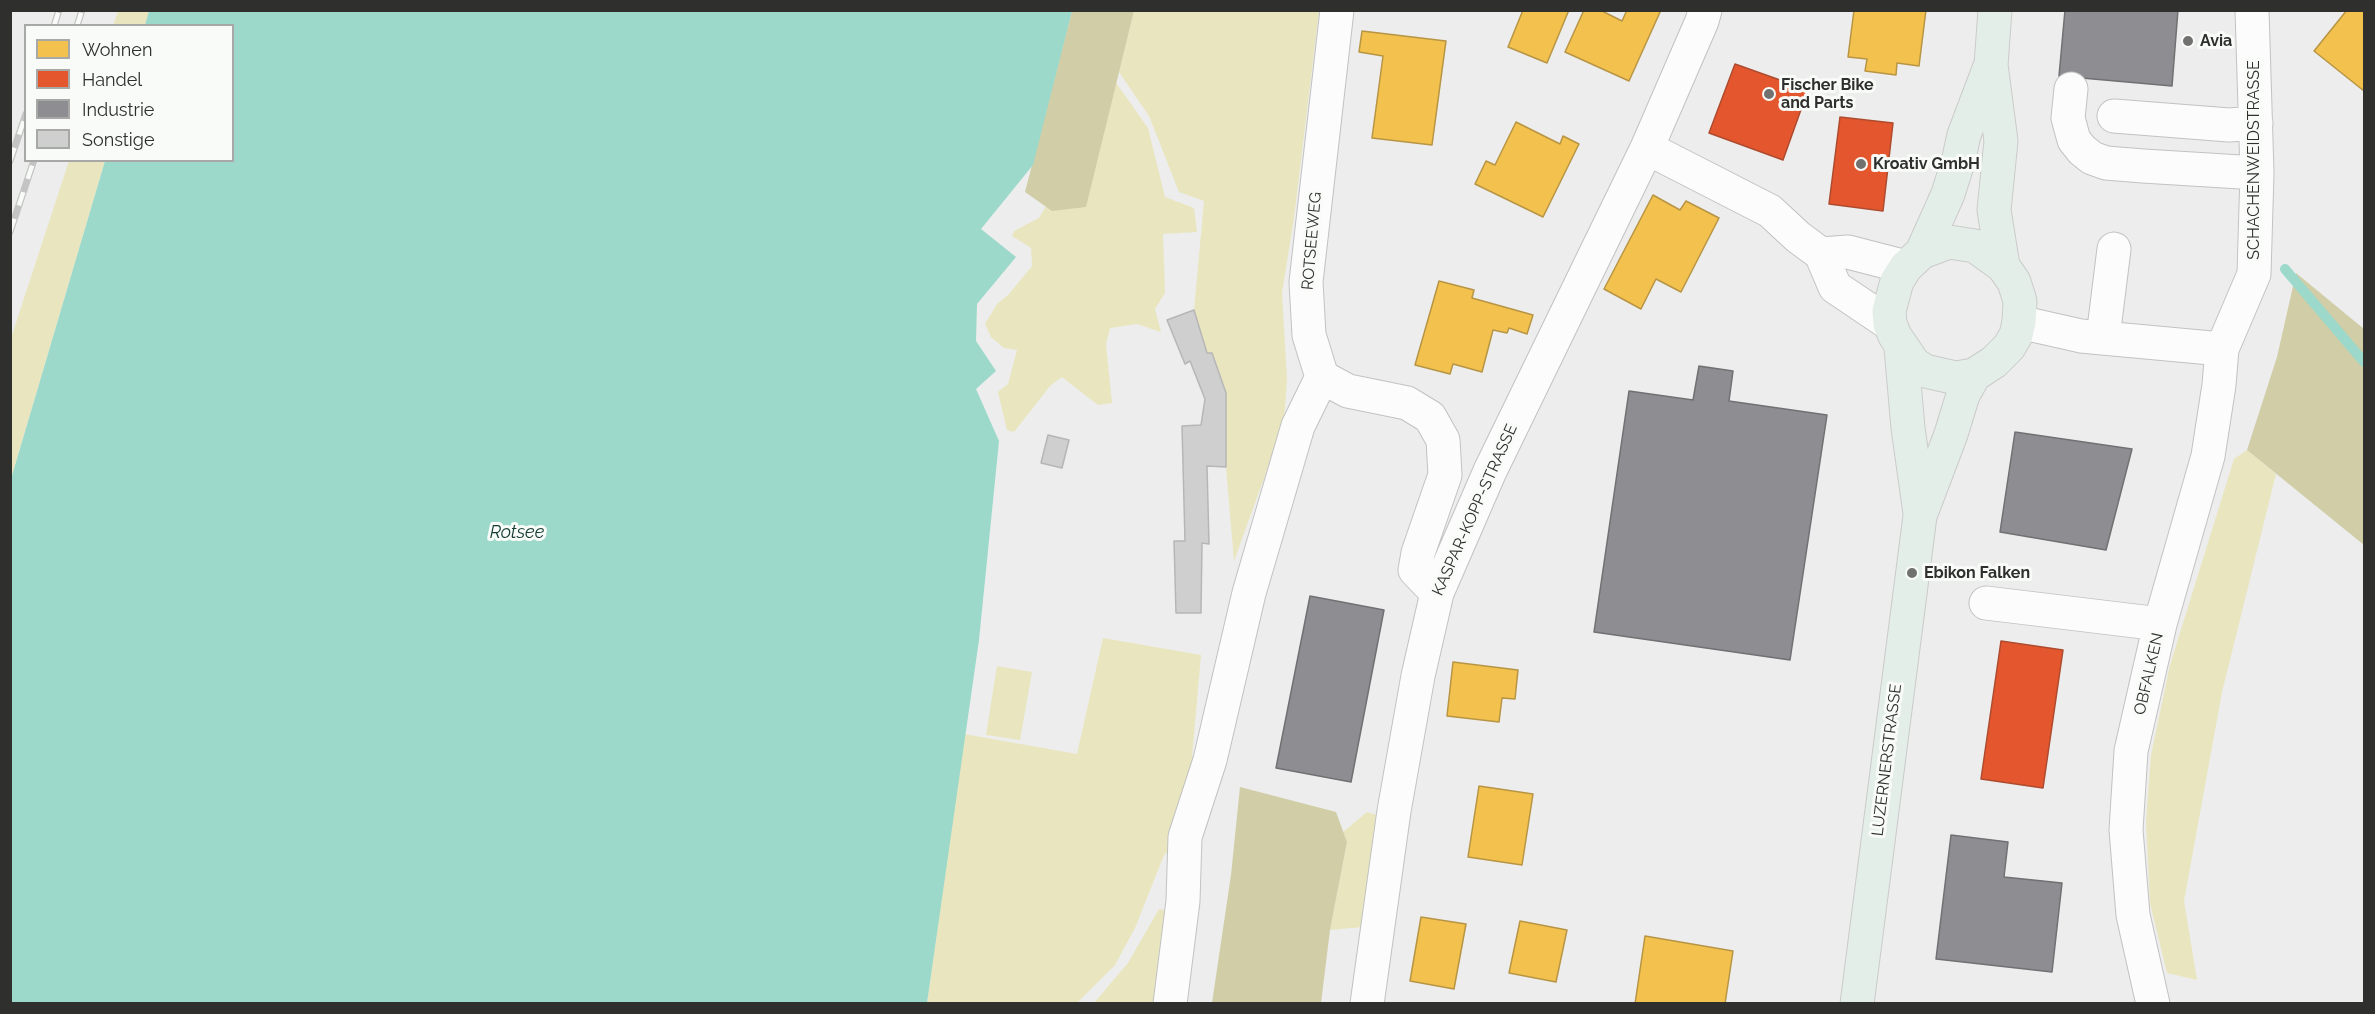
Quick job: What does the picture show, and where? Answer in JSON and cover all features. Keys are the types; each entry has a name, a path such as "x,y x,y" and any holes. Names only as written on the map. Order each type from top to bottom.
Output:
{"main road":[{"path":"1995,10 1991,65 2001,141 1994,210 2003,266"},
{"path":"1914,260 1949,242 1975,246 2003,266 2014,282 2020,301 2016,335 2009,347 1994,362 1974,375 1956,378 1925,371 1914,364 1896,336 1891,297 1897,281 1914,260 1948,194 1964,135 1991,65"},
{"name":"LUZERNERSTRASSE","path":"1896,336 1920,516"},
{"name":"LUZERNERSTRASSE","path":"1857,1004 1920,516 1963,395 1974,375"}],"street":[{"name":"ROTSEEWEG","path":"1322,377 1309,335 1306,282 1337,10"},
{"name":"KASPAR-KOPP-STRASSE","path":"1367,1004 1394,811 1418,676 1437,593 1490,471 1647,148 1705,10"},
{"name":"SCHACHENWEIDSTRASSE","path":"2222,349 2254,274 2257,173 2252,10"},
{"path":"2071,89 2068,118 2074,140 2092,158 2106,163 2257,173"},
{"path":"2114,116 2229,125 2256,123"},
{"path":"1647,148 1770,211 1798,237 1821,254 1835,287 1896,336"},
{"path":"2103,338 2114,249"},
{"path":"1821,254 1848,252 1914,260"},
{"path":"2019,322 2081,336 2222,349"},
{"name":"OBFALKEN","path":"2153,1004 2133,915 2126,830 2131,751 2160,624 2208,456 2222,349"},
{"path":"1170,1004 1183,901 1185,837 1210,760 1249,593 1298,426 1322,377 1348,391 1407,403 1430,417 1443,440 1445,475 1418,553 1415,570 1437,593"},
{"path":"1986,603 2160,624"}],"shaded area":[{"path":"118,11 149,11 145,24 114,24"},
{"path":"1072,11 1134,11 1086,207 1052,211 1025,192"},
{"path":"1134,11 1319,11 1294,218 1282,293 1287,380 1284,423 1234,561 1226,467 1226,393 1212,354 1207,353 1194,310 1204,201 1179,192 1149,116 1119,72"},
{"path":"1078,29 1148,128 1165,197 1194,208 1197,232 1163,234 1165,293 1155,309 1161,332 1137,324 1110,328 1106,344 1112,403 1098,405 1062,377 1050,386 1014,432 1007,430 998,392 1008,384 1017,350 1004,348 991,337 985,324 997,304 1009,294 1032,266 1031,248 1012,236 1014,231 1039,218 1049,201"},
{"path":"69,162 105,162 11,479 11,338"},
{"path":"2296,273 2364,329 2364,545 2247,450 2277,357"},
{"path":"2247,450 2276,474 2222,692 2184,901 2197,980 2167,973 2150,903 2146,822 2151,755 2170,665 2234,459"},
{"path":"1103,638 1201,655 1185,837 1164,855 1135,928 1115,965 1077,1003 927,1004 964,734 1077,754"},
{"path":"997,666 1032,672 1020,740 986,735"},
{"path":"1240,787 1336,812 1347,842 1330,930 1321,1003 1212,1003 1231,875"},
{"path":"1367,812 1380,816 1363,927 1330,930 1347,842 1343,832"},
{"path":"1159,909 1171,911 1156,1003 1093,1004 1128,963"}],"water":[{"name":"Rotsee","path":"149,11 1072,11 1033,165 981,229 1016,257 977,304 976,341 996,371 976,389 999,441 979,640 927,1003 11,1003 11,479 105,162 234,162 234,24 145,24"}],"building: Wohnen":[{"path":"1523,10 1569,10 1547,63 1508,47"},
{"path":"1584,10 1600,10 1622,21 1627,10 1661,10 1629,81 1565,52"},
{"path":"1854,10 1926,10 1919,66 1897,63 1896,75 1865,71 1867,59 1848,57"},
{"path":"2347,10 2364,10 2364,91 2314,51"},
{"path":"1362,31 1446,41 1432,145 1372,138 1383,56 1359,52"},
{"path":"1516,122 1560,144 1563,136 1579,144 1543,217 1475,184 1486,161 1495,165"},
{"path":"1653,195 1680,210 1686,201 1719,218 1681,292 1656,279 1641,309 1604,289"},
{"path":"1439,281 1474,290 1472,298 1533,315 1527,334 1509,328 1507,333 1493,330 1482,372 1453,364 1450,374 1415,365"},
{"path":"1453,662 1518,670 1515,699 1502,698 1499,722 1447,716"},
{"path":"1479,786 1533,794 1522,865 1468,857"},
{"path":"1421,917 1466,924 1454,989 1410,981"},
{"path":"1520,921 1567,930 1556,982 1509,973"},
{"path":"1645,936 1733,951 1725,1004 1635,1004"}],"building: Handel":[{"path":"1735,64 1808,90 1783,160 1709,133"},
{"name":"Kroativ GmbH","path":"1840,117 1893,123 1883,211 1829,204"},
{"path":"2001,641 2063,650 2043,788 1981,779"}],"building: Industrie":[{"path":"2065,10 2178,10 2172,86 2059,76"},
{"path":"1699,366 1733,371 1729,401 1827,415 1790,660 1594,632 1629,391 1693,400"},
{"path":"2015,432 2132,449 2106,550 2000,532"},
{"path":"1310,596 1384,610 1351,782 1276,768"},
{"path":"1951,835 2008,842 2004,877 2062,883 2052,972 1936,959"}],"building: Sonstige":[{"path":"1194,310 1207,353 1212,353 1226,393 1226,467 1207,466 1209,544 1202,543 1201,613 1176,613 1174,541 1185,541 1182,426 1201,425 1205,399 1190,361 1185,364 1167,320"},
{"path":"1048,435 1069,440 1062,468 1041,463"}],"waterway":[{"path":"2285,269 2364,362"}],"railway":[{"path":"55,24 59,10"},
{"path":"78,24 82,10"},
{"path":"10,161 24,120"},
{"path":"10,232 33,162"}],"place":[{"name":"Avia","path":"2188,41"},
{"name":"Fischer Bike and Parts","path":"1769,94"},
{"name":"Kroativ GmbH","path":"1861,164"},
{"name":"Ebikon Falken","path":"1912,573"}]}
